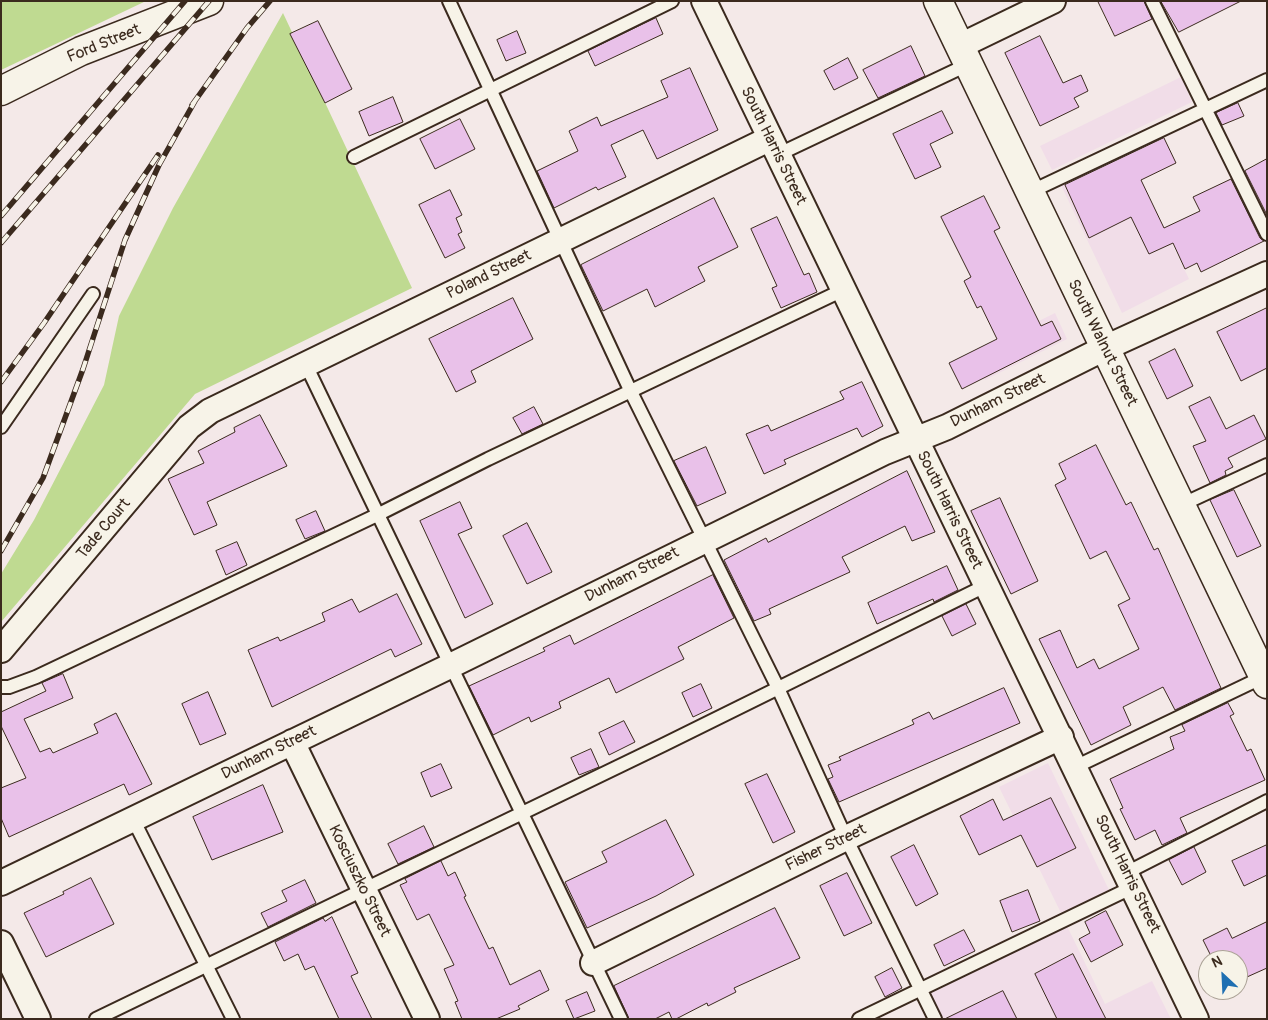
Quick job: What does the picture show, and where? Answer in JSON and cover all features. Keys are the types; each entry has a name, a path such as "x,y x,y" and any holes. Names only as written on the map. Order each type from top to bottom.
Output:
{"street":[{"name":"Ford Street","path":"1,91 81,51 209,1"},
{"name":"South Harris Street","path":"704,1 985,586 1075,767 1196,1019"},
{"name":"South Walnut Street","path":"938,1 1181,505 1259,649 1265,681"},
{"path":"965,55 1053,1"},
{"name":"Poland Street","path":"210,412 560,240 773,147"},
{"name":"Dunham Street","path":"1,883 450,666 703,539 885,452 916,441 1105,348 1267,274"},
{"name":"Tade Court","path":"1,650 189,427 210,412"},
{"name":"Fisher Street","path":"594,963 846,838 1060,737"},
{"name":"Kosciuszko Street","path":"292,742 427,1019"},
{"path":"1,943 38,1019"}],"lane":[{"path":"449,1 631,392 777,686 846,838 935,1019"},
{"path":"354,157 672,1"},
{"path":"1152,1 1267,234"},
{"path":"773,147 965,55"},
{"path":"1030,192 1267,80"},
{"path":"1,687 9,687 36,677 377,515 488,459 842,290"},
{"path":"1,427 93,294"},
{"path":"306,365 621,1019"},
{"path":"1181,505 1267,465"},
{"path":"96,1019 985,586"},
{"path":"1075,767 1265,681"},
{"path":"859,1019 1129,880 1267,801"},
{"path":"133,819 233,1019"}],"shaded area":[{"path":"1181,77 1192,102 1052,170 1040,146"},
{"path":"1128,153 1189,279 1122,313 1061,185"},
{"path":"1055,313 1067,339 985,380 972,354"},
{"path":"1048,763 1109,890 1061,913 999,787"},
{"path":"1067,926 1105,1004 1152,981 1171,1019 943,1019 931,993"}],"green space":[{"path":"1,1 146,1 1,70"},
{"path":"283,13 412,288 195,394 1,622 1,574 34,520 104,385 119,316 173,208"}],"building":[{"path":"1098,1 1144,1 1152,19 1115,36"},
{"path":"1161,1 1241,1 1179,32"},
{"path":"656,18 663,34 595,66 588,51"},
{"path":"318,21 352,89 325,103 290,34"},
{"path":"517,31 526,53 506,61 497,40"},
{"path":"1040,36 1063,83 1081,75 1088,91 1074,98 1079,107 1040,126 1005,53"},
{"path":"911,46 925,76 878,98 863,70"},
{"path":"848,58 858,78 834,90 824,71"},
{"path":"690,68 718,130 657,159 643,130 611,145 626,177 598,190 596,187 554,208 537,171 578,151 569,131 597,117 601,126 668,97 661,81"},
{"path":"393,97 403,122 369,136 359,112"},
{"path":"1238,103 1244,116 1222,125 1216,113"},
{"path":"942,111 953,133 930,144 941,167 915,179 893,134"},
{"path":"460,119 475,149 435,169 420,139"},
{"path":"1164,138 1176,163 1141,180 1164,228 1200,211 1193,197 1231,179 1260,238 1264,241 1201,272 1197,263 1185,269 1173,243 1149,254 1131,217 1089,238 1065,185"},
{"path":"1267,159 1267,215 1245,171"},
{"path":"450,190 462,215 456,218 462,232 458,234 465,248 445,258 419,205"},
{"path":"984,196 1000,228 994,231 1041,326 1052,321 1061,339 962,389 949,363 997,339 981,306 977,308 964,281 971,277 941,217"},
{"path":"714,198 738,247 698,267 705,281 655,307 647,289 603,311 581,265"},
{"path":"777,217 804,275 809,273 817,292 781,308 772,288 777,286 751,229"},
{"path":"513,298 533,339 471,371 476,382 456,392 429,339"},
{"path":"1267,308 1267,368 1241,381 1217,332"},
{"path":"1175,349 1193,386 1167,399 1149,362"},
{"path":"862,382 883,426 862,437 857,428 784,460 786,464 764,474 746,434 768,425 771,431 844,399 840,392"},
{"path":"1210,397 1226,429 1254,415 1266,439 1228,458 1233,467 1225,471 1226,475 1210,483 1193,446 1206,441 1189,407"},
{"path":"534,407 543,424 522,434 513,418"},
{"path":"260,415 287,466 207,502 217,525 194,535 168,479 204,463 198,451 235,432 234,428"},
{"path":"1096,445 1126,505 1131,502 1154,550 1158,548 1221,688 1175,710 1163,687 1123,707 1131,725 1091,745 1039,639 1060,630 1077,668 1094,659 1099,669 1139,649 1118,605 1130,599 1106,551 1090,559 1055,485 1066,479 1059,464"},
{"path":"706,447 726,493 697,506 674,461"},
{"path":"907,471 935,532 912,541 905,526 842,557 850,572 769,609 771,614 754,621 724,560 766,538 768,542"},
{"path":"1234,490 1261,546 1237,557 1210,500"},
{"path":"1000,498 1038,581 1011,594 971,511"},
{"path":"460,502 472,528 458,534 493,604 465,618 420,521"},
{"path":"316,511 325,531 305,539 296,520"},
{"path":"527,523 552,572 527,584 503,536"},
{"path":"237,542 247,565 226,575 216,551"},
{"path":"947,566 958,590 934,602 933,599 877,624 868,603"},
{"path":"713,575 734,618 678,647 684,659 616,693 609,678 559,702 561,708 531,722 529,717 493,735 469,686 545,651 543,648 570,635 574,644"},
{"path":"397,594 422,644 395,657 391,649 272,707 248,650 278,637 280,641 325,621 322,613 352,599 359,612"},
{"path":"966,604 976,624 952,636 942,616"},
{"path":"63,674 73,698 24,719 40,752 50,748 53,753 98,733 94,724 116,713 152,784 129,795 124,784 9,837 1,818 1,788 26,778 1,726 1,712 46,691 42,683"},
{"path":"701,684 712,708 693,717 682,693"},
{"path":"1004,688 1020,723 839,802 828,779 833,777 828,765 841,760 839,757 914,724 912,720 929,712 933,719"},
{"path":"208,692 226,734 200,745 182,704"},
{"path":"1228,703 1234,714 1230,716 1247,751 1251,749 1265,780 1180,818 1187,833 1162,845 1155,830 1135,840 1120,809 1123,808 1110,779 1174,749 1170,737 1185,731 1182,725"},
{"path":"624,721 635,742 609,755 599,733"},
{"path":"591,749 599,767 579,775 571,758"},
{"path":"441,764 452,788 431,797 421,773"},
{"path":"767,774 795,832 773,843 745,784"},
{"path":"263,785 283,832 212,860 193,817"},
{"path":"1051,798 1076,848 1037,867 1021,835 979,855 960,816 993,799 1003,820"},
{"path":"666,820 694,875 656,896 587,928 565,882 607,862 602,852"},
{"path":"424,826 434,847 398,864 388,844"},
{"path":"914,845 938,894 916,906 891,857"},
{"path":"1267,845 1267,875 1244,886 1232,861"},
{"path":"1194,847 1206,872 1182,885 1169,860"},
{"path":"441,861 448,876 455,872 466,896 464,897 489,949 493,947 510,985 540,970 549,990 518,1006 520,1009 496,1019 462,1019 455,1002 458,1001 444,969 454,965 429,914 417,920 400,885 407,882 405,879"},
{"path":"847,873 872,923 844,936 820,886"},
{"path":"91,878 114,924 46,957 24,913 64,894 63,892"},
{"path":"305,880 316,903 268,927 261,913 287,901 282,891"},
{"path":"1028,890 1040,921 1012,932 1000,901"},
{"path":"775,908 800,958 734,988 736,992 708,1006 707,1003 676,1019 672,1019 669,1012 655,1019 629,1019 614,986"},
{"path":"1106,911 1123,945 1091,962 1079,939 1090,933 1085,922"},
{"path":"332,917 358,973 351,976 372,1019 339,1019 314,966 305,970 298,954 284,961 275,942 323,918 325,921"},
{"path":"1267,922 1267,968 1248,977 1248,950 1208,950 1203,940 1227,928 1232,938"},
{"path":"964,930 975,951 944,966 934,945"},
{"path":"1073,954 1106,1019 1057,1019 1035,974"},
{"path":"892,968 902,988 885,997 875,977"},
{"path":"1003,991 1017,1019 945,1019"},
{"path":"587,992 595,1011 574,1019 566,1001"}],"railway":[{"path":"1,216 185,1"},
{"path":"1,243 209,1"},
{"path":"192,105 247,28 270,1"},
{"path":"1,551 43,478 83,369 125,240 159,165 195,101"},
{"path":"1,382 44,323 158,155"}]}
